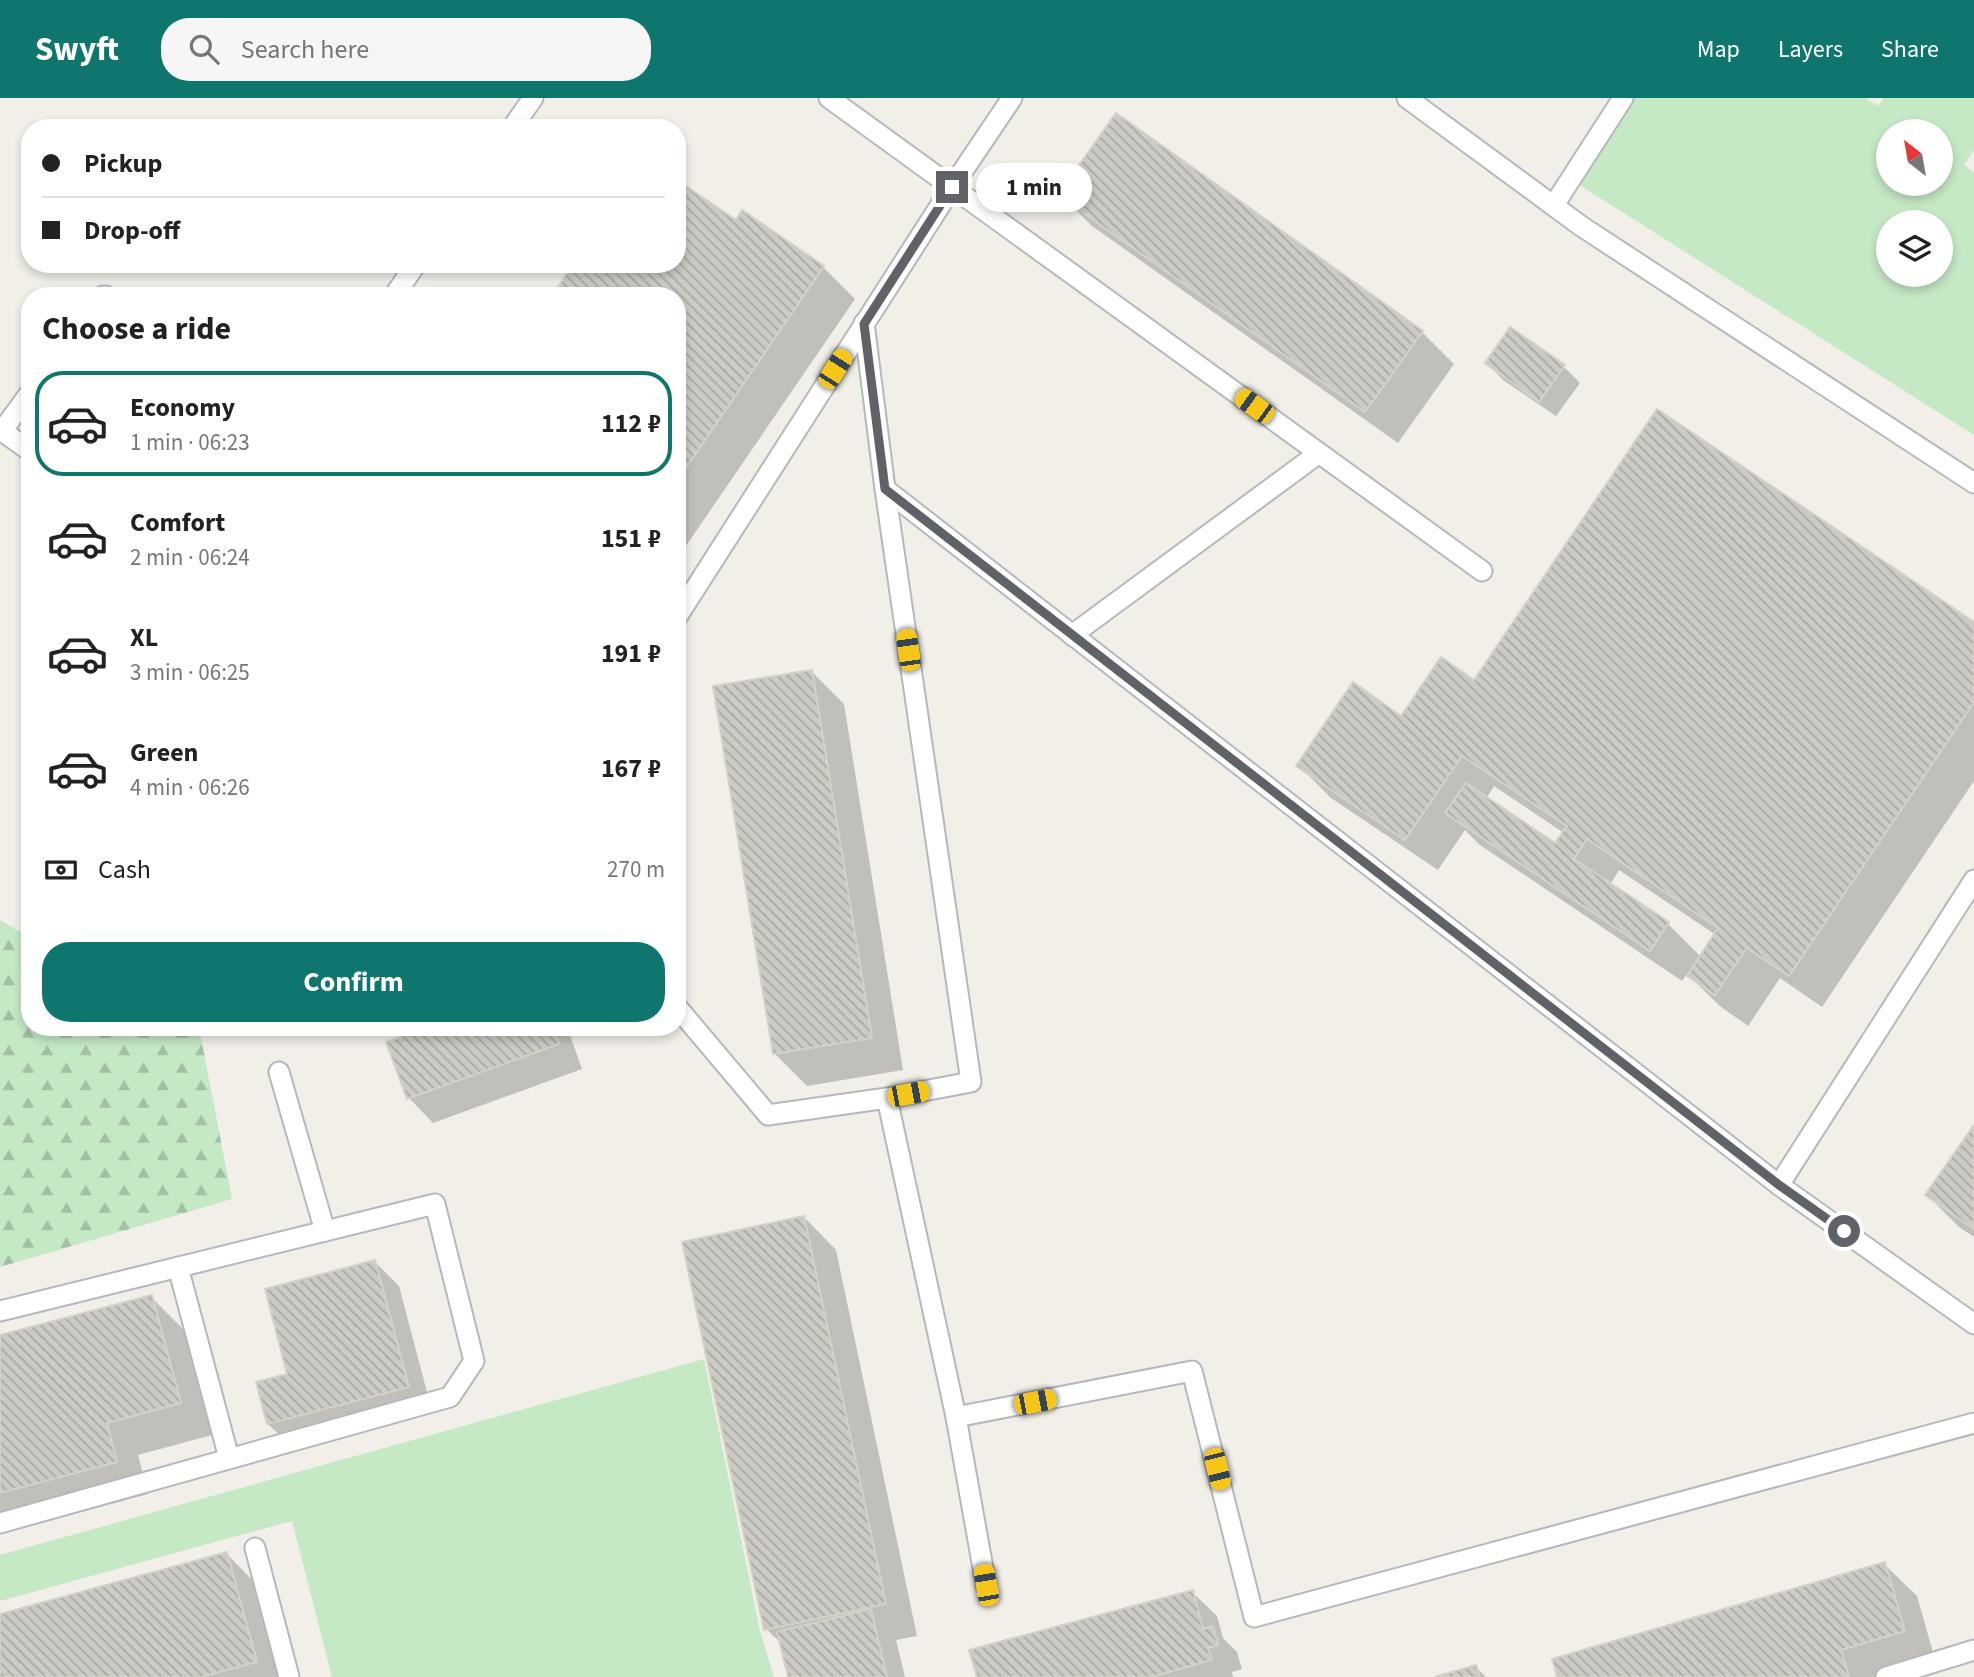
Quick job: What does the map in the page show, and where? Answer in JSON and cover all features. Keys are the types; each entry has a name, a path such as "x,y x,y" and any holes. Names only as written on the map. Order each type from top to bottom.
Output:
{"lane":[{"path":"518,119 533,98"},
{"path":"829,98 1482,570"},
{"path":"686,603 952,187 1012,98"},
{"path":"1407,98 1581,226 1974,483"},
{"path":"1554,205 1623,98"},
{"path":"686,1018 768,1115 887,1098 971,1082 885,489 864,324"},
{"path":"21,406 2,431 21,445"},
{"path":"1072,635 1319,453"},
{"path":"885,489 1779,1185 1974,1324"},
{"path":"1779,1185 1974,880"},
{"path":"279,1072 325,1231"},
{"path":"887,1098 956,1417 986,1585"},
{"path":"0,1311 435,1204 474,1361 450,1397 0,1522"},
{"path":"178,1267 229,1458"},
{"path":"956,1417 1192,1371 1254,1617 1974,1423"},
{"path":"255,1548 289,1677"},
{"path":"1886,1677 1974,1650"}],"green space":[{"path":"1625,98 1866,98 1878,106 1884,98 1974,98 1974,150 1964,165 1974,172 1974,435 1578,184"},
{"path":"0,920 21,933 21,1036 201,1036 232,1199 0,1267"},
{"path":"704,1359 760,1631 774,1677 332,1677 292,1521 0,1601 0,1555"}],"building":[{"path":"1116,113 1423,331 1365,412 1058,195"},
{"path":"686,186 736,220 742,210 824,266 686,468 686,287 558,287 567,273 686,273"},
{"path":"1510,327 1565,365 1539,402 1485,363"},
{"path":"1657,409 1974,622 1974,702 1789,976 1747,948 1715,995 1687,976 1718,928 1587,839 1574,859 1669,922 1650,951 1445,813 1466,783 1555,843 1567,826 1462,756 1405,840 1296,766 1353,682 1401,716 1441,657 1474,680"},
{"path":"812,670 872,1038 773,1054 713,686"},
{"path":"402,1036 556,1036 559,1044 407,1099 386,1042"},
{"path":"1974,1125 1974,1229 1925,1195"},
{"path":"804,1216 886,1604 764,1630 682,1242"},
{"path":"375,1260 409,1387 267,1424 256,1382 287,1374 265,1289"},
{"path":"152,1295 181,1403 107,1423 117,1462 0,1493 0,1335"},
{"path":"227,1552 257,1662 201,1677 0,1677 0,1614"},
{"path":"1885,1562 1905,1631 1841,1650 1849,1677 1557,1677 1552,1659"},
{"path":"1193,1590 1203,1629 1213,1626 1218,1645 1208,1648 1212,1660 1151,1677 977,1677 969,1650"},
{"path":"871,1609 887,1677 788,1677 777,1632"},
{"path":"1476,1665 1480,1677 1435,1677"}],"route":[{"path":"952,187 864,324 885,489 1779,1185 1844,1231"}]}
